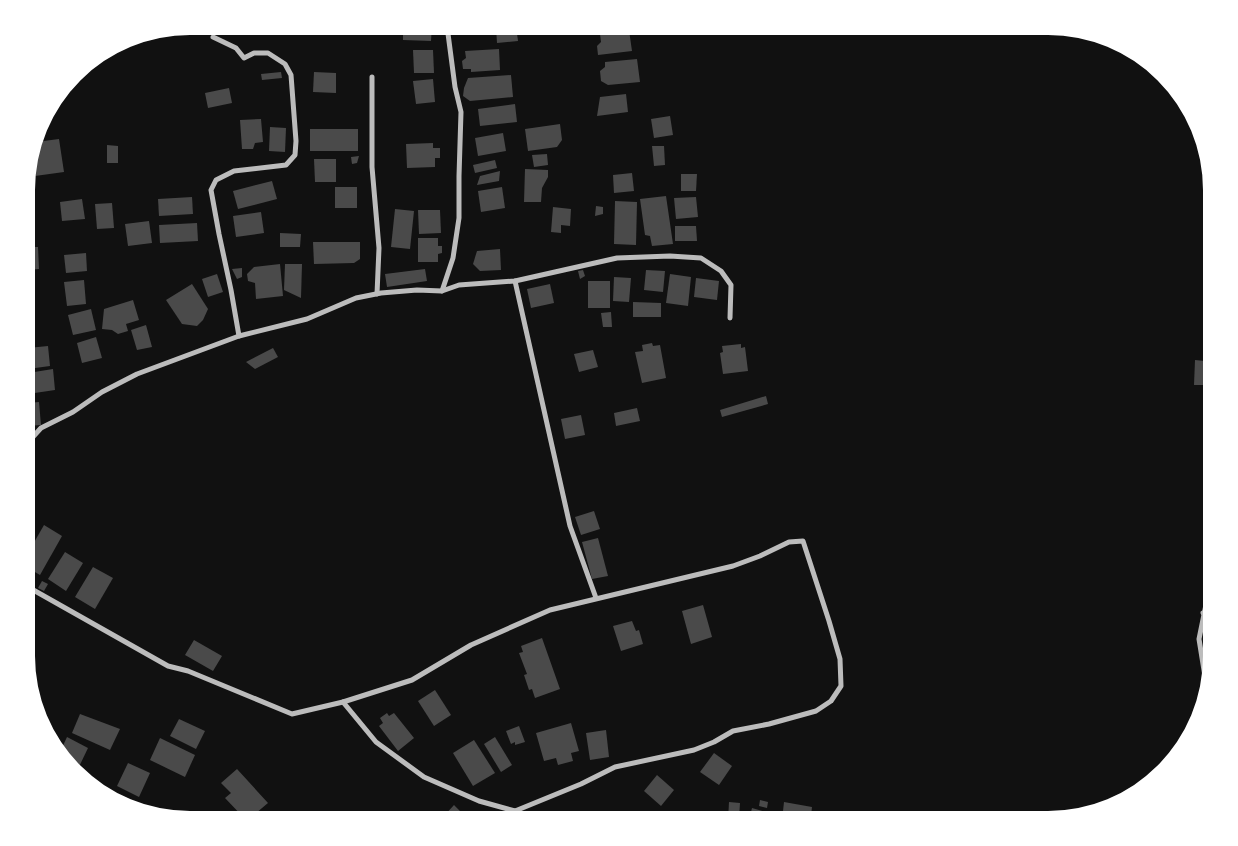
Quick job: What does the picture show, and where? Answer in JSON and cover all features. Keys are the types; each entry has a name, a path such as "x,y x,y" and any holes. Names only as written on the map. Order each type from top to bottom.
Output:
{"street":[{"path":"442,291 453,258 459,218 461,112 455,87 449,35"},
{"path":"213,36 236,48 244,58 254,54 268,53 285,64 291,75 296,142 295,155 286,165 234,171 216,180 211,190 218,234 240,336"},
{"path":"372,76 372,167 379,248 377,294"},
{"path":"35,435 41,428 73,412 102,392 137,374 240,336 307,319 356,298 377,294 417,290 442,291 459,285 515,281 617,258 670,256 700,258 721,271 731,285 730,318"},
{"path":"515,281 570,526 596,598"},
{"path":"35,591 168,666 188,671 292,714 343,702 412,680 471,645 550,610 733,566 789,542 803,541 840,659 841,686 831,701 816,711 769,724 733,730 714,742 694,750 616,767 581,784 515,811 479,800 424,777 376,742 343,702"},
{"path":"1203,613 1199,639 1203,664"}],"building":[{"path":"403,35 431,35 431,41 403,40"},
{"path":"497,35 517,35 518,41 497,43"},
{"path":"600,35 630,35 632,51 598,55 597,46 601,42"},
{"path":"499,49 500,70 471,72 471,69 463,69 462,61 466,58 465,51"},
{"path":"413,50 433,50 434,73 414,73"},
{"path":"637,59 640,82 608,85 601,81 600,71 605,67 605,62"},
{"path":"281,72 282,78 262,80 261,74"},
{"path":"314,72 336,73 336,93 313,92"},
{"path":"511,75 513,97 470,101 463,96 468,78"},
{"path":"433,79 435,102 416,104 413,81"},
{"path":"229,88 232,103 208,108 205,93"},
{"path":"626,94 628,112 597,116 600,97"},
{"path":"515,104 517,122 480,126 478,109"},
{"path":"670,116 673,135 654,138 651,119"},
{"path":"261,119 263,142 255,143 253,149 242,149 240,120"},
{"path":"560,124 562,140 557,147 528,151 525,129"},
{"path":"270,127 286,128 285,152 269,151"},
{"path":"310,129 358,129 358,151 310,151"},
{"path":"503,133 506,151 478,156 475,138"},
{"path":"59,139 64,172 36,176 43,141"},
{"path":"433,143 433,148 440,148 440,158 435,158 435,167 407,168 406,144"},
{"path":"107,145 118,146 118,163 107,163"},
{"path":"652,146 664,146 665,165 654,166"},
{"path":"547,154 548,165 534,167 532,155"},
{"path":"359,156 357,163 352,164 351,157"},
{"path":"314,159 336,159 336,182 315,182"},
{"path":"495,160 497,168 475,173 473,165"},
{"path":"525,169 548,170 548,177 542,188 541,202 524,202"},
{"path":"500,171 499,181 477,185 480,176"},
{"path":"632,173 634,191 614,193 613,175"},
{"path":"681,174 697,174 696,191 681,191"},
{"path":"272,181 277,199 238,209 233,191"},
{"path":"335,187 357,187 357,208 335,208"},
{"path":"502,187 505,208 481,212 478,191"},
{"path":"666,196 673,244 652,246 650,236 645,235 640,199"},
{"path":"192,197 193,214 159,216 158,199"},
{"path":"696,197 698,217 676,219 674,198"},
{"path":"82,199 85,219 62,221 60,202"},
{"path":"615,201 637,202 636,245 614,244"},
{"path":"112,203 114,228 97,229 95,204"},
{"path":"596,206 603,207 603,214 595,216"},
{"path":"553,207 571,209 570,226 561,225 561,233 551,232"},
{"path":"395,209 414,211 410,249 391,247"},
{"path":"418,210 440,210 441,233 419,234"},
{"path":"261,212 264,233 236,237 233,216"},
{"path":"149,221 152,243 128,246 125,224"},
{"path":"197,223 198,241 160,243 159,225"},
{"path":"675,226 696,226 697,241 675,241"},
{"path":"280,233 301,234 300,247 280,247"},
{"path":"418,238 438,238 438,246 442,246 442,253 438,254 438,262 418,262"},
{"path":"313,242 360,242 360,259 354,263 314,264"},
{"path":"35,247 38,247 39,269 35,269"},
{"path":"500,249 501,270 480,271 473,264 477,251"},
{"path":"86,253 87,271 66,273 64,255"},
{"path":"280,264 283,296 256,299 255,283 248,281 247,274 254,267"},
{"path":"285,264 302,264 301,298 284,290"},
{"path":"242,268 242,277 237,279 232,269"},
{"path":"425,269 427,281 387,287 385,274"},
{"path":"583,270 585,276 580,279 578,271"},
{"path":"646,270 665,271 663,292 644,290"},
{"path":"217,274 223,292 208,297 202,279"},
{"path":"670,274 691,277 688,306 666,303"},
{"path":"614,277 631,278 629,302 613,301"},
{"path":"696,278 719,281 717,300 694,297"},
{"path":"84,280 86,304 67,306 64,282"},
{"path":"588,281 610,281 610,308 588,308"},
{"path":"192,284 208,309 203,320 197,326 182,324 166,300"},
{"path":"550,284 554,303 531,308 527,289"},
{"path":"133,300 139,320 126,324 128,331 118,334 112,330 102,329 104,309"},
{"path":"633,302 661,303 661,317 633,317"},
{"path":"91,309 96,330 73,335 68,315"},
{"path":"611,312 612,327 603,327 601,313"},
{"path":"146,325 152,347 137,350 131,330"},
{"path":"96,337 102,358 82,363 77,343"},
{"path":"652,343 653,346 660,345 666,378 642,383 635,352 643,351 642,345"},
{"path":"741,344 741,348 745,347 748,371 723,374 720,353 723,352 722,346"},
{"path":"48,346 50,366 35,368 35,347"},
{"path":"273,348 278,357 255,369 246,362"},
{"path":"593,350 598,367 579,372 574,354"},
{"path":"1195,360 1203,361 1203,385 1194,385"},
{"path":"53,369 55,390 35,393 35,372"},
{"path":"766,396 768,404 722,417 720,410"},
{"path":"35,402 39,402 41,425 35,425"},
{"path":"637,408 640,421 616,426 614,413"},
{"path":"581,415 585,435 565,439 561,419"},
{"path":"594,511 600,529 581,535 575,517"},
{"path":"44,525 62,536 40,575 35,572 35,541"},
{"path":"598,538 608,576 592,579 582,542"},
{"path":"65,552 83,563 66,591 48,579"},
{"path":"93,567 113,578 95,609 75,597"},
{"path":"42,581 48,584 44,591 38,588"},
{"path":"703,605 712,637 691,644 682,611"},
{"path":"632,621 636,631 639,630 643,644 621,651 613,626"},
{"path":"542,638 560,689 535,698 532,689 529,690 524,675 527,674 519,653 523,652 521,646"},
{"path":"194,640 222,656 213,671 185,655"},
{"path":"435,690 451,715 434,726 418,701"},
{"path":"387,713 389,716 394,713 414,738 398,751 379,726 383,723 380,718"},
{"path":"80,714 120,729 110,750 72,733"},
{"path":"179,719 205,731 196,749 170,736"},
{"path":"571,723 579,751 571,753 573,761 558,765 556,758 544,761 536,733"},
{"path":"519,726 525,742 515,745 515,742 511,744 506,731"},
{"path":"606,730 609,757 590,760 586,733"},
{"path":"67,737 88,748 80,766 74,758 63,745"},
{"path":"495,737 512,765 501,772 484,744"},
{"path":"160,738 195,755 185,777 150,760"},
{"path":"474,740 495,773 473,786 453,753"},
{"path":"714,753 732,766 719,785 700,772"},
{"path":"128,763 150,773 139,797 117,786"},
{"path":"237,769 268,803 258,811 237,811 225,798 231,793 221,783"},
{"path":"657,775 674,790 661,806 644,791"},
{"path":"760,800 768,802 767,808 759,806"},
{"path":"729,802 740,803 740,811 728,811"},
{"path":"784,802 812,807 812,811 783,811"},
{"path":"454,805 460,811 448,811"},
{"path":"752,808 762,811 751,811"}]}
